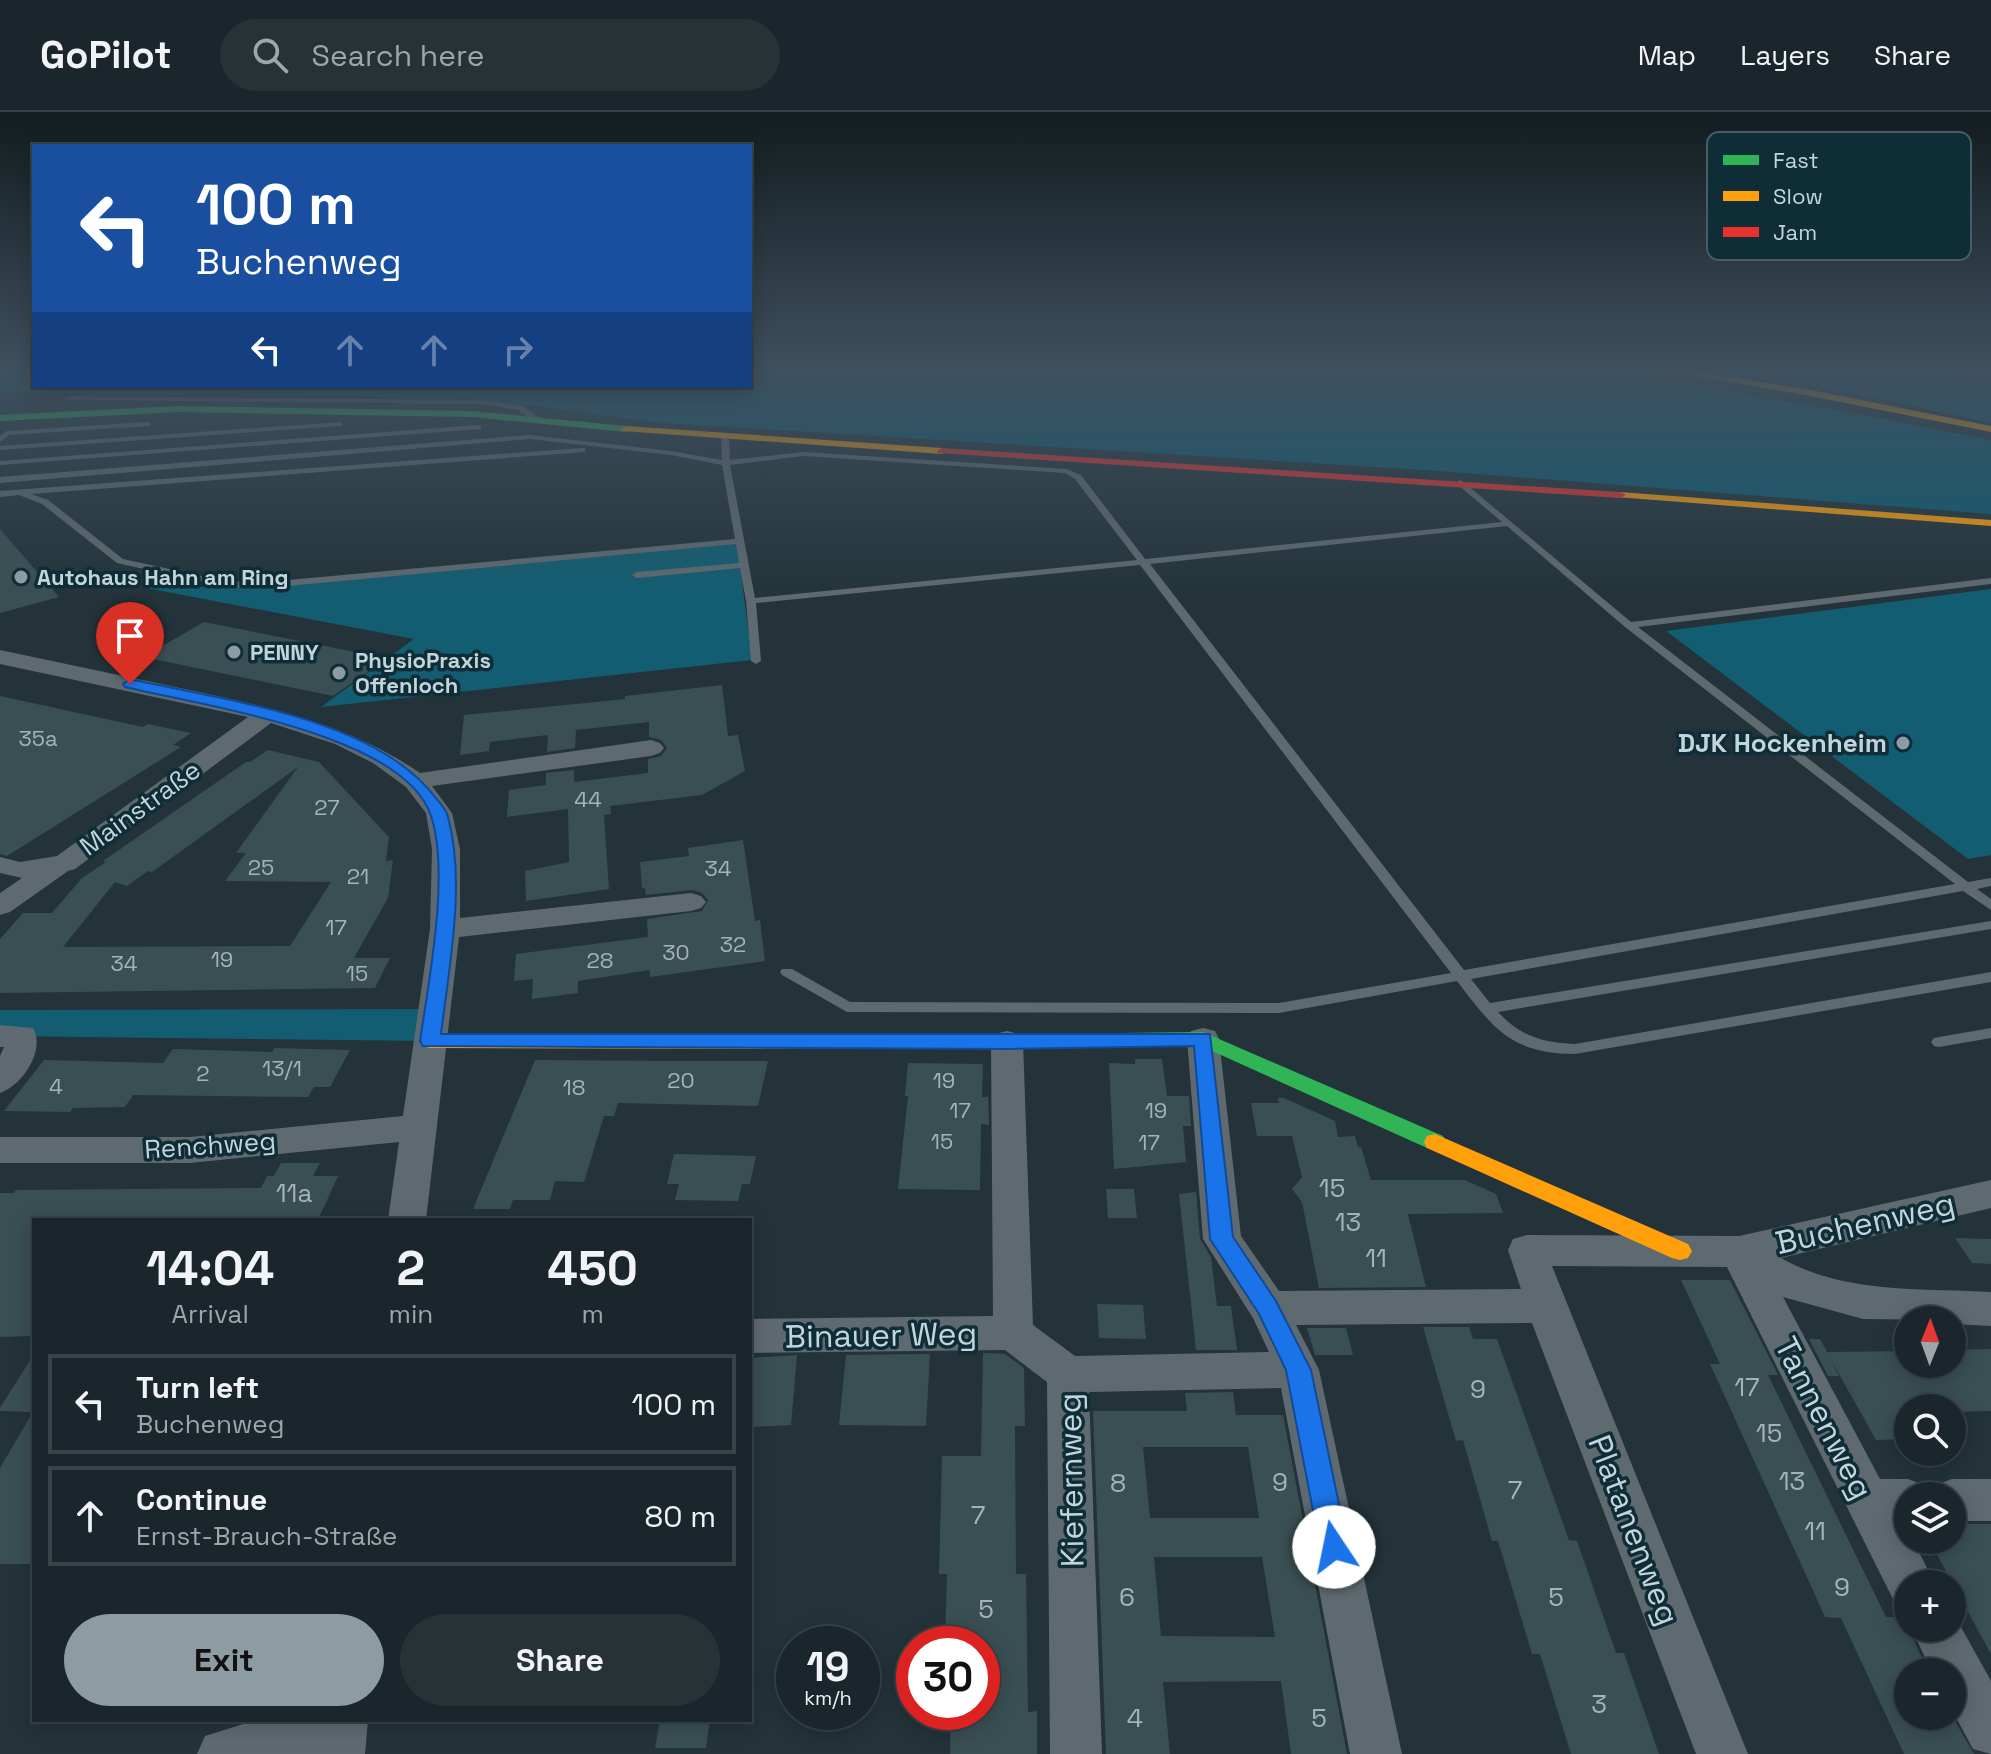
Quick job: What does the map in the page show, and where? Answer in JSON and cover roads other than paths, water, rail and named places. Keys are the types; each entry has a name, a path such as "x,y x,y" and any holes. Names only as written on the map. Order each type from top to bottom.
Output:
{"main road":[{"path":"833,445 1461,483 1991,523"},
{"path":"430,1041 1007,1042 1203,1039 1680,1251"}],"street":[{"path":"0,657 268,714 344,739 382,758 415,781 439,813 444,837 445,929 407,1218"},
{"name":"Mainstraße","path":"0,865 20,870 65,863 268,714"},
{"path":"415,781 651,748"},
{"path":"0,906 65,863"},
{"path":"445,929 691,902"},
{"path":"0,1036 21,1036 20,1053 0,1081"},
{"path":"1203,1039 1222,1239 1268,1308 1298,1370 1376,1754"},
{"path":"1007,1042 1013,1333"},
{"name":"Renchweg","path":"0,1150 190,1150 419,1127"},
{"name":"Buchenweg","path":"1546,1306 1527,1250 1739,1252 1991,1194"},
{"name":"Buchenweg","path":"1739,1252 1797,1286 1863,1302 1991,1309"},
{"name":"Tannenweg","path":"1739,1252 1887,1501 1907,1570"},
{"path":"1268,1308 1546,1306"},
{"name":"Platanenweg","path":"1546,1306 1722,1754"},
{"name":"Binauer Weg","path":"752,1336 1013,1333"},
{"name":"Kiefernweg","path":"1013,1333 1068,1374 1076,1754"},
{"path":"1068,1374 1298,1370"},
{"path":"1966,1500 1991,1500"},
{"path":"1943,1642 1991,1731"},
{"path":"223,1754 342,1733"}],"lane":[{"path":"0,448 48,445"},
{"path":"0,463 244,445"},
{"path":"0,480 436,445"},
{"path":"596,445 726,463 803,454 1067,471 1078,477 1486,1009 1505,1030 1523,1041 1550,1049 1575,1049 1991,977"},
{"path":"725,445 751,601 756,661"},
{"path":"0,494 617,447"},
{"path":"1461,483 1629,625 1991,906"},
{"path":"22,494 45,502 120,561 225,584 266,585 740,541"},
{"path":"751,601 1506,524"},
{"path":"637,575 745,565"},
{"path":"1629,625 1991,581"},
{"path":"787,972 847,1007 1279,1008 1991,882"},
{"path":"1486,1009 1991,925"},
{"path":"1939,1042 1991,1033"}],"place":[{"name":"Autohaus Hahn am Ring","path":"21,577"},
{"name":"PENNY","path":"234,652"},
{"name":"PhysioPraxis Offenloch","path":"339,673"},
{"name":"DJK Hockenheim","path":"1903,743"}]}
